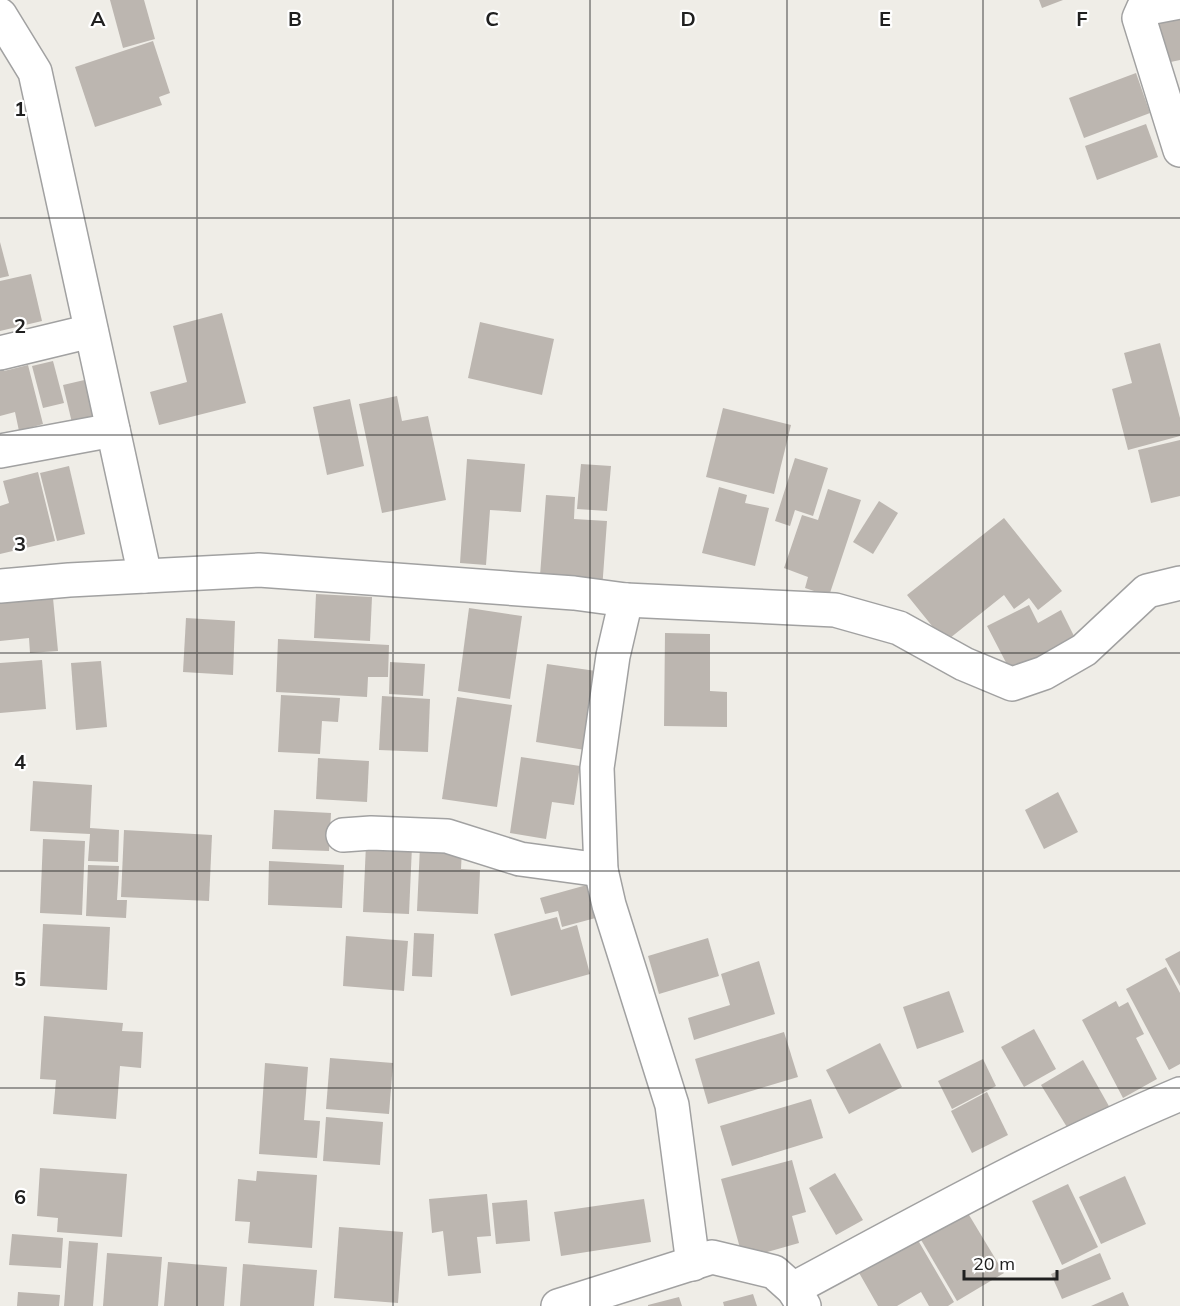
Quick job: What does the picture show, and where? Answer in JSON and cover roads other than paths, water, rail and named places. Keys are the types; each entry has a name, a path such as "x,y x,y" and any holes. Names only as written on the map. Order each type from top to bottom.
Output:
{"street":[{"path":"1180,2 1143,9 1139,18 1180,150"},
{"path":"0,15 34,72 145,576"},
{"path":"0,353 91,330"},
{"path":"0,451 113,430"},
{"path":"0,586 259,570 574,593 626,600 835,610 899,628 964,663 1012,684 1044,673 1084,650 1147,591 1180,583"},
{"path":"626,600 613,656 597,768 601,870 609,905 672,1105 693,1264"},
{"path":"342,835 371,833 447,836 520,859 601,870"},
{"path":"558,1306 712,1257 774,1272 799,1298 963,1198 1140,1111 1180,1094"}]}
